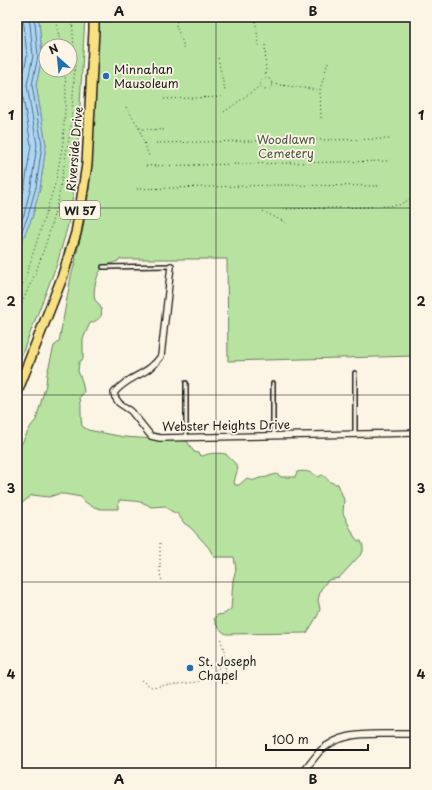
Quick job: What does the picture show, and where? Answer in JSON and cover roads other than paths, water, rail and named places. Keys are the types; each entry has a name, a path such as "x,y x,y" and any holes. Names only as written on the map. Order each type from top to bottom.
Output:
{"main road":[{"name":"Riverside Drive","path":"17,392 62,278 74,240 87,164 94,17"}],"street":[{"name":"Webster Heights Drive","path":"171,266 161,356 152,367 119,386 114,393 119,403 131,411 151,436 160,438 415,433"},
{"path":"303,773 320,752 336,740 358,734 415,734"}],"lane":[{"path":"103,267 171,266"},
{"path":"355,373 355,434"},
{"path":"186,383 186,437"},
{"path":"273,383 274,436"}],"water":[{"path":"17,17 36,17 39,21 40,38 38,38 38,76 36,85 46,145 40,188 32,218 17,250"}],"place":[{"name":"Minnahan Mausoleum","path":"106,76"},
{"name":"St. Joseph Chapel","path":"190,668"}],"park label":[{"name":"Woodlawn Cemetery","path":"286,146"}]}
